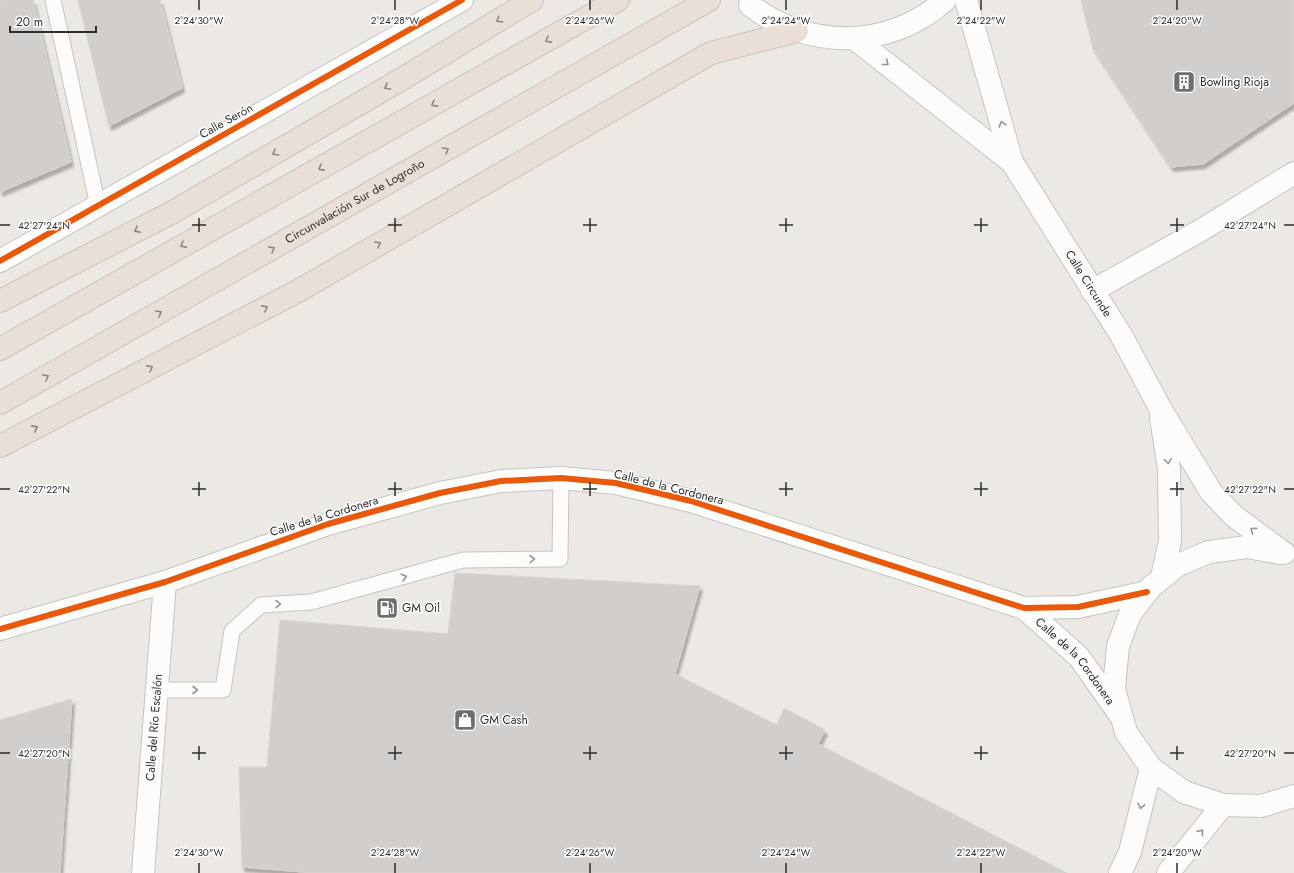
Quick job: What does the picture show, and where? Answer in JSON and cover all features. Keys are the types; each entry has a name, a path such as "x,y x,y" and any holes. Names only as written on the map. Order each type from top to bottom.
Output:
{"highway":[{"path":"0,302 171,212 397,82 532,0"},
{"path":"0,348 618,0"},
{"name":"Circunvalación Sur de Logroño","path":"0,404 700,5"},
{"path":"0,446 298,290 711,53 797,31"}],"street":[{"name":"Calle Serón","path":"0,261 462,0"},
{"path":"750,5 764,16 797,31 826,38 855,39 895,31 932,12 945,0"},
{"name":"Calle Circunde","path":"966,0 1012,162 1120,335 1160,408 1211,492 1234,516 1289,556"},
{"name":"Calle Circunde","path":"855,39 1012,162"},
{"path":"1092,291 1203,229 1294,173"},
{"name":"Calle Circunde","path":"1155,584 1170,534 1169,469 1160,408"},
{"name":"Calle de la Cordonera","path":"0,629 164,582 328,524 440,493 501,481 561,478 616,483 691,501 1024,608 1078,607 1155,584"},
{"path":"1289,556 1247,547 1209,552 1178,565 1155,584 1130,614 1118,646 1114,690 1126,732 1151,768 1184,792 1223,805 1261,806 1294,796"},
{"name":"Calle del Río Escalón","path":"143,873 164,582"},
{"name":"Calle de la Cordonera","path":"1024,608 1079,657 1122,717"},
{"path":"1120,873 1130,852 1151,768"},
{"path":"1168,873 1223,805"}],"lane":[{"path":"53,0 98,206"},
{"path":"156,690 223,690 232,630 261,605 311,602 464,560 560,559 561,478"}],"building":[{"path":"0,0 33,0 71,162 0,192"},
{"path":"78,0 160,0 182,88 109,126"},
{"name":"Bowling Rioja","path":"1081,0 1294,0 1294,103 1203,164 1171,167 1093,48"},
{"name":"GM Cash","path":"455,573 700,586 675,674 777,725 784,708 825,730 818,744 1067,873 315,873 242,867 239,767 267,767 280,620 448,634"},
{"path":"72,699 60,873 0,873 0,720"}],"cycle path":[{"path":"0,261 462,0"},
{"path":"0,629 165,582 328,524 440,493 501,481 561,478 616,483 691,501 1024,608 1078,607 1147,592"}],"place":[{"name":"Bowling Rioja","path":"1184,82"},
{"name":"GM Oil","path":"387,608"},
{"name":"GM Cash","path":"465,720"}]}
